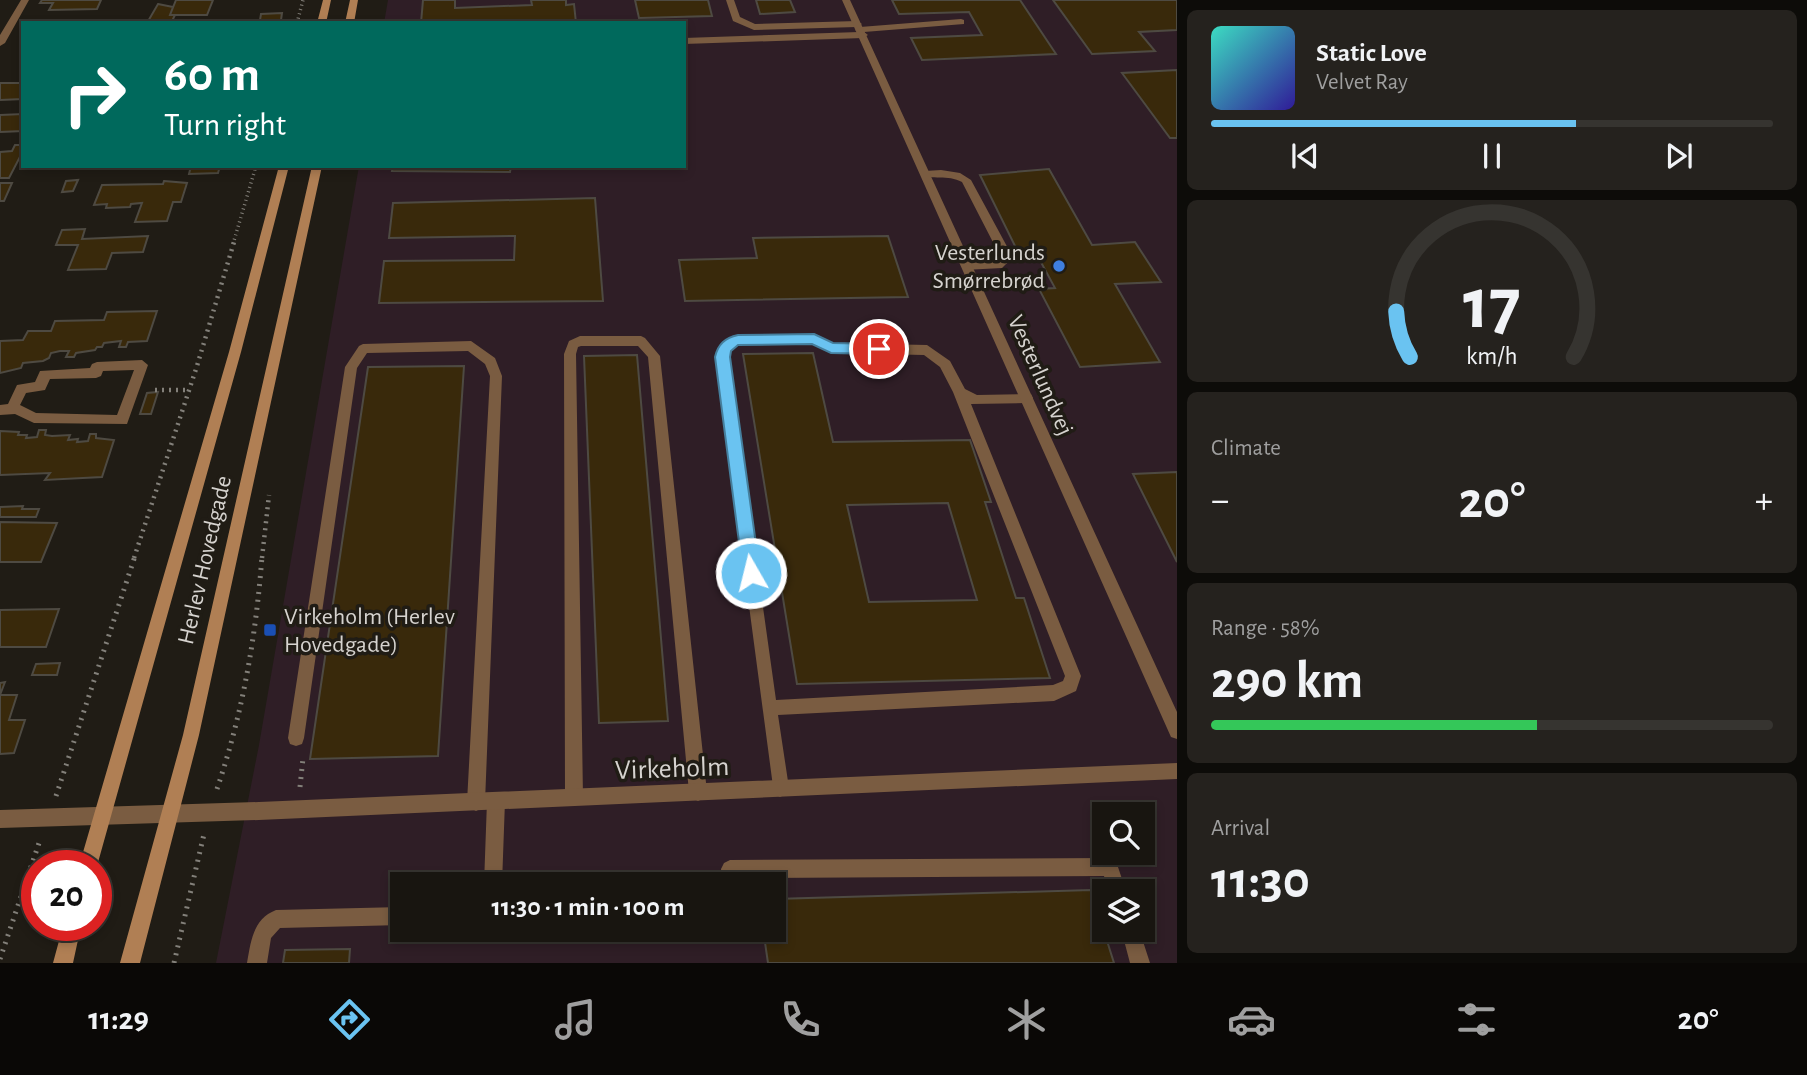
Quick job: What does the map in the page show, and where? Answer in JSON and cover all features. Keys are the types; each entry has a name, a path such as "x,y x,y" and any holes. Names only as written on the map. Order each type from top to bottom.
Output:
{"main road":[{"path":"322,21 327,0"},
{"path":"349,21 354,0"},
{"name":"Herlev Hovedgade","path":"92,850 235,352 283,168"},
{"name":"Herlev Hovedgade","path":"130,963 191,735 317,168"},
{"path":"63,963 68,941"}],"street":[{"path":"0,43 25,0"},
{"path":"730,0 736,19 754,27 860,30"},
{"name":"Vesterlundvej","path":"846,0 1177,731"},
{"path":"686,41 961,22"},
{"path":"925,174 952,174 966,180 1004,252 1002,262 998,265 968,267"},
{"path":"769,708 1054,693 1070,687 1073,676 960,392 945,364 927,350 831,348 814,339 738,340 724,349 722,357 769,708 780,788"},
{"path":"574,797 570,354 573,344 580,341 641,341 654,356 698,792"},
{"path":"296,738 351,367 363,349 471,345 491,361 496,376 476,802"},
{"path":"142,365 122,420 34,418 6,410 22,388 40,387 45,374 96,373 97,367 142,365"},
{"path":"960,392 975,400 1026,398"},
{"name":"Virkeholm","path":"0,819 209,813 1177,771"},
{"path":"493,872 495,801"},
{"path":"730,872 730,869 1110,867 1114,879"},
{"path":"257,963 262,933 276,919 390,916"},
{"path":"1134,942 1140,963"}],"path":[{"path":"298,21 303,0"},
{"path":"0,959 80,727 189,390 255,168"},
{"path":"133,389 189,390"},
{"path":"174,963 209,813 232,745 257,623 263,535 272,482"},
{"path":"296,738 303,752 298,809"}],"shaded area":[{"path":"388,0 1177,0 1177,963 216,963 259,745 359,168 686,168 686,21 384,21"}],"building":[{"path":"42,0 101,0 97,9 49,10 53,3 40,3"},
{"path":"176,0 213,0 207,15 170,15"},
{"path":"423,0 455,0 455,8 532,5 531,0 566,0 566,5 574,4 576,21 421,21"},
{"path":"635,0 708,0 712,16 639,18"},
{"path":"756,0 790,0 795,12 760,14"},
{"path":"892,0 1020,0 1056,54 922,60 911,38 982,35 969,12 899,14"},
{"path":"1053,0 1177,0 1177,30 1139,32 1155,51 1092,54"},
{"path":"158,4 173,7 170,15 175,15 172,21 148,21"},
{"path":"282,13 281,20 260,20 261,14"},
{"path":"1177,70 1177,138 1170,138 1122,73"},
{"path":"0,83 21,83 21,99 0,100"},
{"path":"21,114 21,131 0,132 0,115"},
{"path":"15,145 21,145 21,155 9,178 0,178 0,152 12,151"},
{"path":"190,168 219,168 218,173 189,174"},
{"path":"393,168 511,168 510,172 392,171"},
{"path":"1049,169 1092,245 1135,242 1161,282 1115,284 1160,362 1080,367 1039,289 1055,288 1036,253 1019,254 980,175"},
{"path":"78,180 73,191 62,192 66,181"},
{"path":"164,181 187,183 181,202 173,202 167,221 135,222 142,203 131,204 130,207 106,208 107,204 94,205 102,185 163,184"},
{"path":"0,183 12,183 4,201 0,201"},
{"path":"595,198 603,301 379,303 384,261 514,260 515,236 389,238 393,203"},
{"path":"85,229 82,239 148,236 143,252 112,253 106,269 68,270 78,245 56,245 62,230"},
{"path":"888,236 908,297 685,301 679,260 757,258 753,238"},
{"path":"157,311 147,341 128,342 126,347 119,347 121,341 104,343 95,350 76,353 74,357 66,357 69,351 60,351 51,353 49,358 43,361 23,363 21,368 0,373 0,341 23,340 28,331 51,331 55,321 104,320 107,312"},
{"path":"813,353 833,442 970,440 991,502 985,502 1016,598 1024,598 1050,678 797,684 743,354","holes":["948,503 977,600 869,602 847,505"]},
{"path":"637,355 668,721 599,723 584,356"},
{"path":"464,366 438,756 310,759 368,367"},
{"path":"158,392 151,414 140,414 147,393"},
{"path":"39,430 46,430 45,435 70,435 68,440 78,439 77,442 88,441 90,434 96,434 96,438 114,440 102,477 45,480 50,473 0,475 0,431 19,432 18,435 27,435 26,438 37,437"},
{"path":"1177,472 1177,562 1133,474"},
{"path":"23,506 22,509 39,509 36,517 0,517 0,507"},
{"path":"0,522 57,523 41,562 0,562"},
{"path":"59,609 46,647 0,647 0,610"},
{"path":"60,663 57,675 32,675 36,664"},
{"path":"0,695 17,695 9,720 25,720 14,753 0,754"},
{"path":"1091,890 1092,942 1107,942 1114,963 768,963 765,942 786,942 786,899"},
{"path":"350,949 349,963 283,963 285,950"}],"place":[{"name":"Vesterlunds Smørrebrød","path":"1059,266"},
{"name":"Virkeholm (Herlev Hovedgade)","path":"270,630"}],"route":[{"path":"751,573 722,357 724,349 738,340 814,339 831,348 879,349"}]}
